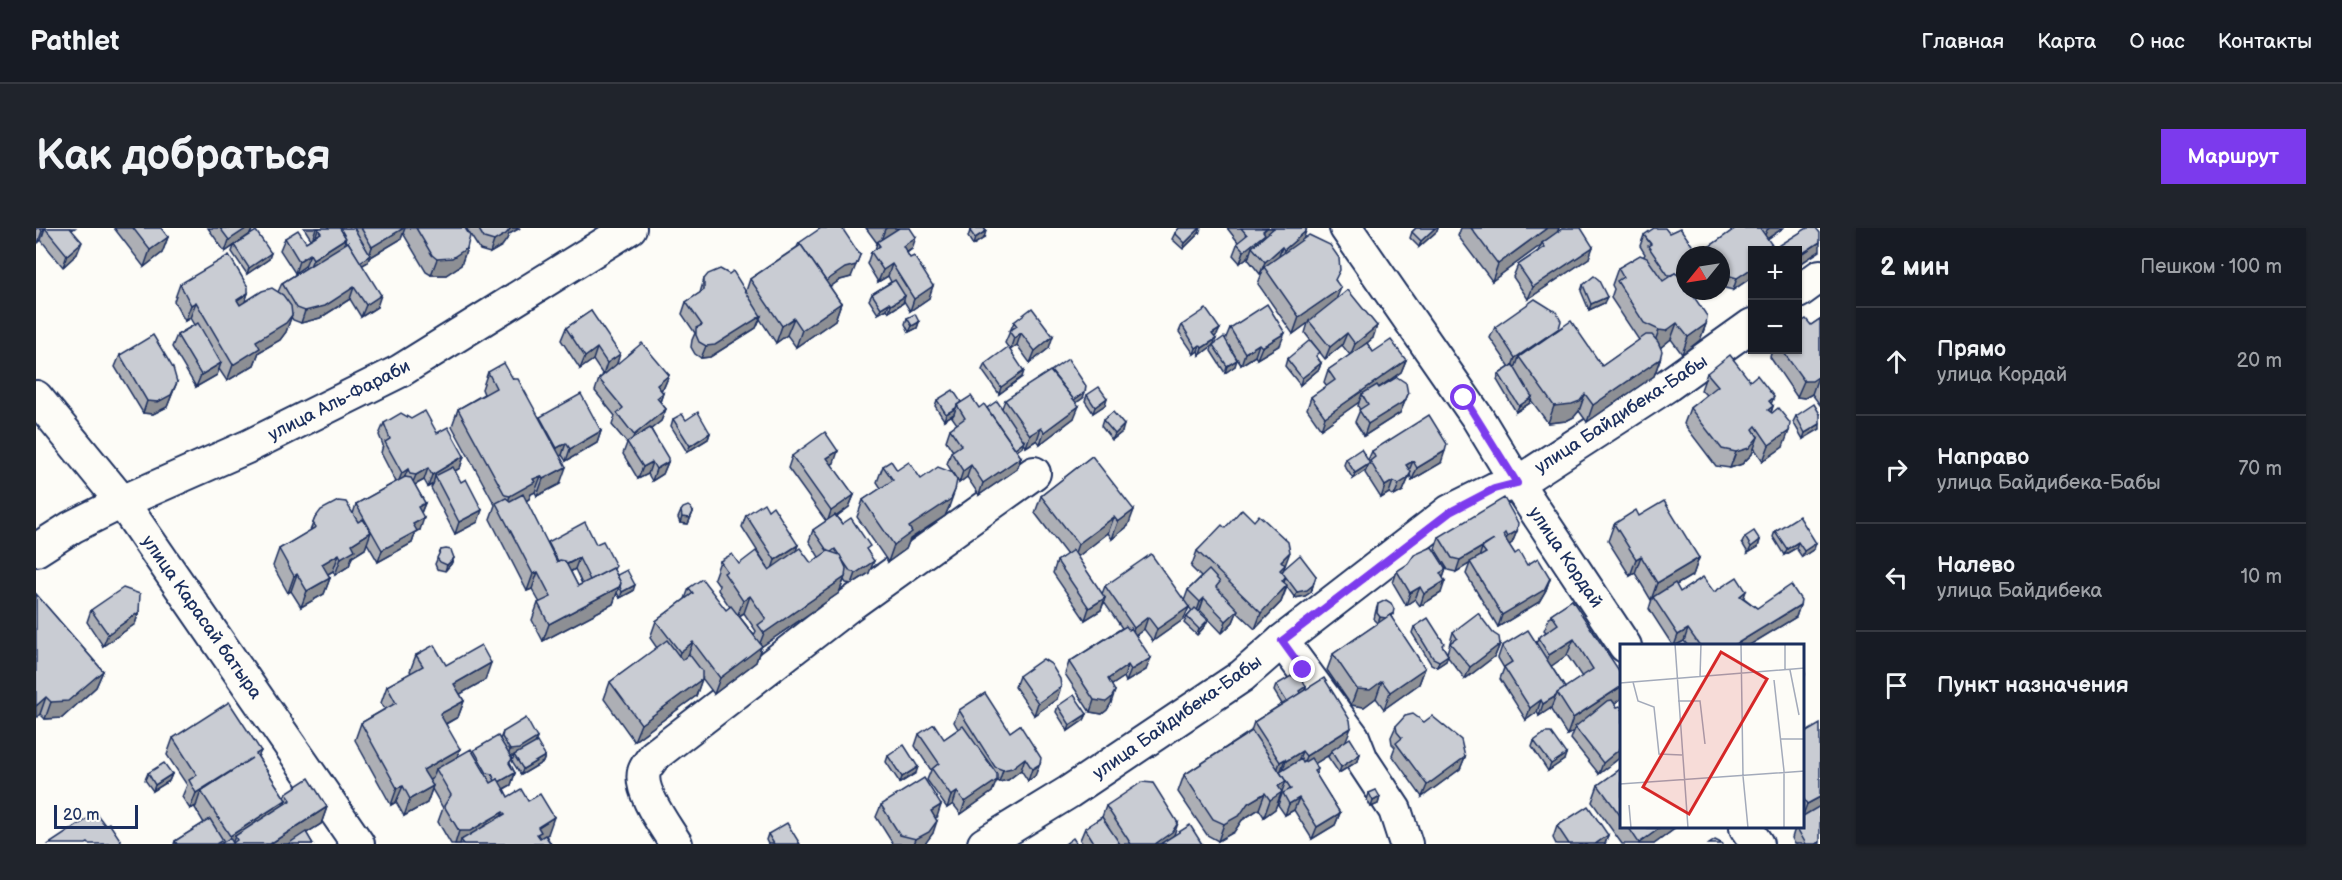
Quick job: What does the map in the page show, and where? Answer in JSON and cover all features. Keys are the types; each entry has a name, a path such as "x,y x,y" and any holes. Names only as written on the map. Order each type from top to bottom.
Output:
{"street":[{"name":"улица Аль-Фараби","path":"36,550 122,502 247,447 400,371 630,228"},
{"name":"улица Кордай","path":"1346,228 1477,417 1517,483 1624,644"},
{"path":"1802,289 1820,276"},
{"name":"улица Байдибека-Бабы","path":"984,844 1069,792 1242,676 1282,641 1450,512 1494,489 1517,483 1668,385 1748,328"},
{"name":"улица Карасай батыра","path":"36,397 122,502 358,844"},
{"path":"676,844 653,807 644,783 644,771 654,756 851,604 1034,473"},
{"path":"1282,641 1353,737 1362,760 1395,810 1406,844"},
{"path":"1747,829 1757,844"}],"building":[{"path":"45,228 70,228 82,242 67,255"},
{"path":"133,228 161,228 168,237 150,250"},
{"path":"220,228 247,228 229,240"},
{"path":"340,228 346,238 313,259 310,254 299,261 285,238 298,230 306,242 321,233 318,229"},
{"path":"340,228 354,228 370,255 360,262 346,242"},
{"path":"361,228 404,228 372,247"},
{"path":"416,228 465,228 470,236 467,248 452,258 437,259 432,255"},
{"path":"478,228 511,228 494,241 484,238"},
{"path":"821,228 842,228 860,255 856,265 845,268 826,281 799,243"},
{"path":"899,228 910,228 916,237 903,246 910,258 914,256 933,286 914,299 892,264 883,270 871,252 880,246 877,242"},
{"path":"974,228 984,228 986,231 975,238 970,231"},
{"path":"1179,228 1200,228 1185,243 1175,233"},
{"path":"1241,228 1267,228 1263,231 1265,234 1244,251 1237,243 1247,235"},
{"path":"1274,228 1306,228 1306,231 1284,250 1282,247 1265,262 1252,247"},
{"path":"1416,228 1435,228 1421,241 1412,232"},
{"path":"1471,228 1547,228 1498,264"},
{"path":"1563,228 1581,228 1593,247 1533,287 1518,265 1545,247 1542,243"},
{"path":"1654,228 1665,228 1669,233 1680,228 1693,246 1676,246 1676,274 1668,275 1648,246 1651,244 1644,235"},
{"path":"1736,228 1760,228 1773,246 1748,246 1748,271 1737,278 1730,276 1730,246 1710,246"},
{"path":"1807,228 1816,228 1820,233 1820,242 1802,254 1802,246 1779,246"},
{"path":"256,231 271,253 249,268 234,245"},
{"path":"1309,235 1330,245 1339,258 1340,270 1335,280 1341,288 1299,317 1264,267"},
{"path":"348,242 381,295 366,305 354,287 325,306 305,311 297,308 282,283"},
{"path":"801,245 841,303 802,330 794,318 782,326 750,279"},
{"path":"229,255 248,287 248,293 237,300 240,305 262,291 272,288 283,295 291,306 292,315 286,323 256,341 260,348 233,365 196,302 191,305 180,284"},
{"path":"1640,255 1647,258 1663,281 1676,274 1676,300 1696,300 1707,316 1706,324 1688,337 1677,323 1666,331 1644,323 1617,281 1623,277 1618,268"},
{"path":"720,269 729,274 733,271 761,316 715,345 706,346 699,342 696,335 696,328 702,325 686,302 704,290 704,279 708,274"},
{"path":"1594,276 1598,279 1607,297 1591,304 1583,285"},
{"path":"895,280 905,296 881,308 872,294"},
{"path":"1348,290 1377,326 1355,344 1347,333 1330,347 1309,321"},
{"path":"1535,299 1556,312 1561,321 1559,328 1515,358 1495,327"},
{"path":"1267,304 1285,333 1262,347 1259,344 1245,353 1230,328"},
{"path":"1032,308 1053,336 1035,351 1021,333 1014,338 1009,331 1017,326 1014,322"},
{"path":"1206,309 1220,329 1212,334 1216,339 1202,348 1200,345 1196,348 1182,325"},
{"path":"591,311 620,354 607,363 597,348 585,357 566,328"},
{"path":"915,314 919,322 912,326 907,318"},
{"path":"1806,319 1811,325 1820,319 1820,380 1818,377 1812,381 1804,381 1785,354 1802,354 1802,322"},
{"path":"1571,321 1602,366 1646,335 1652,335 1658,342 1662,351 1660,359 1593,405 1585,394 1580,401 1554,406 1519,357"},
{"path":"198,323 221,363 201,375 177,335"},
{"path":"153,335 173,368 177,382 171,395 158,402 147,401 120,355"},
{"path":"1224,337 1237,360 1227,366 1213,345"},
{"path":"1310,340 1320,352 1316,356 1321,363 1302,378 1287,359"},
{"path":"1391,340 1406,360 1325,417 1311,397 1335,380 1328,370 1367,343 1373,352"},
{"path":"642,343 669,375 657,385 663,393 657,398 666,409 634,435 617,413 623,408 599,379"},
{"path":"1008,347 1024,371 1001,387 985,364"},
{"path":"1730,355 1750,381 1757,375 1774,397 1769,401 1773,406 1768,410 1772,413 1778,408 1790,423 1789,431 1769,445 1756,426 1753,429 1758,437 1749,448 1736,452 1722,449 1690,408 1718,386 1707,373"},
{"path":"1068,359 1086,386 1085,392 1074,400 1051,371"},
{"path":"504,363 513,379 518,379 566,467 543,479 541,476 533,479 535,482 510,496 505,495 458,409 496,388 488,372"},
{"path":"1513,365 1532,397 1519,406 1499,374"},
{"path":"1050,371 1079,406 1044,432 1041,428 1030,435 1005,400"},
{"path":"1397,377 1406,383 1408,394 1405,401 1368,424 1359,410 1368,404 1362,394 1377,385 1379,388"},
{"path":"1099,387 1107,398 1095,407 1087,395"},
{"path":"953,390 961,402 946,414 937,400"},
{"path":"581,394 601,431 570,449 566,443 557,448 540,417"},
{"path":"971,396 979,408 984,404 1021,457 983,483 971,465 963,471 951,452 961,445 950,429 965,418 957,405"},
{"path":"997,401 1024,441 1015,448 987,408"},
{"path":"1814,404 1820,414 1820,424 1805,433 1796,416"},
{"path":"425,411 437,433 448,427 464,456 432,475 428,468 416,475 410,474 408,469 402,473 385,442 390,439 384,423 401,413 411,419"},
{"path":"698,412 710,433 690,446 673,419 682,414 686,420"},
{"path":"1113,412 1124,425 1115,434 1103,420"},
{"path":"1429,415 1447,444 1445,451 1417,468 1413,461 1406,465 1411,472 1407,479 1399,484 1393,481 1385,486 1370,461 1375,457 1372,451"},
{"path":"650,428 668,458 668,462 656,469 652,462 643,467 627,442"},
{"path":"825,432 838,451 827,458 854,495 831,511 792,456"},
{"path":"1361,449 1369,464 1355,473 1346,459"},
{"path":"1092,456 1134,510 1118,522 1114,517 1078,544 1041,496"},
{"path":"891,461 897,470 909,462 921,479 938,467 951,472 957,480 951,499 909,527 912,532 894,545 863,500 893,480 883,466"},
{"path":"453,467 461,482 466,479 482,510 459,522 435,476"},
{"path":"405,477 411,478 425,503 418,507 424,518 413,524 417,531 382,550 356,504"},
{"path":"523,494 557,562 565,561 578,586 613,568 621,583 619,587 549,624 538,603 551,597 538,572 533,574 496,503 506,498 510,501"},
{"path":"1504,498 1518,523 1517,531 1507,537 1505,533 1503,535 1515,554 1519,551 1527,565 1538,558 1550,578 1544,590 1502,615 1470,562 1486,553 1482,548 1494,540 1460,560 1452,558 1439,537"},
{"path":"338,501 346,502 358,522 363,519 371,532 352,544 355,550 341,558 339,554 322,564 330,578 307,591 297,574 294,576 279,549 316,527 313,523 321,510"},
{"path":"1664,501 1699,558 1657,583 1641,556 1636,559 1614,524 1636,510 1639,516"},
{"path":"764,503 768,510 773,506 798,545 775,560 746,515"},
{"path":"688,506 693,512 690,518 682,517 681,511"},
{"path":"1242,509 1254,521 1259,515 1288,542 1290,552 1281,561 1285,565 1280,570 1286,576 1282,581 1287,585 1261,613 1197,551 1222,525 1225,528"},
{"path":"835,515 842,524 851,518 870,546 866,549 874,561 856,573 850,571 835,549 828,552 813,530"},
{"path":"1799,516 1816,543 1804,551 1798,542 1787,549 1775,531"},
{"path":"585,522 596,544 603,541 616,566 590,580 579,558 567,564 565,561 558,561 548,542"},
{"path":"1754,531 1760,540 1751,547 1745,537"},
{"path":"1432,547 1446,569 1440,573 1445,581 1424,594 1420,587 1410,593 1397,571 1408,564 1414,555"},
{"path":"800,548 811,563 828,551 840,555 846,568 845,577 764,633 758,625 766,619 750,596 743,601 724,573 727,571 720,561 732,554 739,564 756,551 769,570"},
{"path":"441,550 451,550 454,558 447,565 437,558"},
{"path":"1073,550 1105,598 1089,608 1057,561"},
{"path":"1151,554 1189,607 1157,629 1148,617 1134,628 1105,586"},
{"path":"1300,555 1316,576 1313,585 1307,590 1297,592 1282,572"},
{"path":"627,570 635,585 622,592 617,575"},
{"path":"1209,570 1220,582 1216,587 1238,610 1226,621 1204,598 1200,602 1188,590"},
{"path":"1703,577 1714,592 1737,577 1746,591 1740,596 1757,608 1791,585 1801,600 1800,605 1736,644 1699,644 1688,629 1678,635 1653,597 1675,583 1680,592"},
{"path":"702,579 726,610 731,606 762,646 720,678 693,642 680,652 656,621 693,593 689,588"},
{"path":"123,588 140,594 139,612 108,634 91,610"},
{"path":"36,594 103,671 68,701 51,702 46,697 36,706"},
{"path":"1386,600 1394,609 1393,614 1386,618 1380,617 1377,613 1378,604"},
{"path":"1572,600 1620,672 1620,687 1573,718 1557,693 1593,669 1574,639 1549,655 1538,638 1558,624 1551,614"},
{"path":"1195,608 1208,620 1199,629 1187,617"},
{"path":"1478,613 1493,633 1499,637 1500,644 1470,667 1450,643 1457,638 1453,632"},
{"path":"1390,615 1425,668 1390,692 1382,681 1370,690 1357,689 1333,654"},
{"path":"1428,618 1444,643 1442,645 1448,655 1439,661 1433,658 1414,627"},
{"path":"1126,626 1129,630 1131,628 1151,658 1131,670 1128,665 1108,679 1115,691 1106,702 1094,700 1069,662"},
{"path":"1528,630 1565,688 1543,704 1541,700 1530,708 1504,667 1512,662 1502,646"},
{"path":"667,640 682,660 689,654 702,671 702,679 641,724 610,682"},
{"path":"434,645 446,665 481,645 491,663 454,684 464,701 440,714 460,749 423,770 433,786 410,799 403,786 397,788 361,723 396,703 387,686 423,666 416,655"},
{"path":"1043,659 1051,664 1060,679 1061,687 1038,703 1019,676"},
{"path":"1298,672 1306,686 1287,702 1276,685"},
{"path":"1324,678 1350,720 1351,728 1306,756 1302,751 1280,762 1254,722"},
{"path":"985,693 1010,732 1020,725 1041,758 1040,764 1032,769 1025,758 1012,768 1003,770 995,767 959,710"},
{"path":"1074,695 1087,714 1070,725 1058,706"},
{"path":"1612,700 1617,707 1620,706 1620,749 1603,763 1575,727 1607,701"},
{"path":"229,702 261,751 256,754 286,800 230,836 201,791 252,758 196,793 189,780 197,775 173,738"},
{"path":"1413,714 1424,722 1432,716 1461,740 1465,757 1427,785 1396,743 1402,738 1396,726 1405,716"},
{"path":"526,718 537,738 519,749 510,750 502,737 503,732"},
{"path":"934,724 944,739 963,726 997,774 997,780 965,802 957,792 951,796 932,769 939,763 919,734"},
{"path":"1820,724 1820,797 1807,804 1805,801 1805,733"},
{"path":"1252,731 1286,781 1278,786 1282,792 1270,800 1265,793 1248,803 1240,815 1224,824 1213,819 1184,775"},
{"path":"1545,733 1551,733 1566,754 1551,764 1534,741"},
{"path":"498,736 512,759 509,763 515,773 499,782 498,779 495,781 492,774 487,773 474,750"},
{"path":"1350,738 1360,754 1341,767 1331,751"},
{"path":"537,742 545,756 523,769 514,755"},
{"path":"904,745 918,767 902,777 888,756"},
{"path":"471,749 491,783 498,779 508,797 521,789 528,801 540,794 554,817 538,827 541,832 537,834 540,838 545,835 551,844 464,844 461,840 505,814 503,812 470,831 459,831 444,806 451,795 436,769"},
{"path":"1311,758 1318,769 1314,771 1340,813 1317,827 1299,798 1289,804 1283,793 1291,789 1280,772 1301,759 1303,763"},
{"path":"164,763 172,774 155,785 148,773"},
{"path":"1620,769 1620,815 1598,785"},
{"path":"309,778 327,807 270,844 220,844 230,838 233,843 237,840 235,836 291,800 286,793"},
{"path":"924,778 941,805 931,811 937,821 929,832 916,839 900,835 881,805"},
{"path":"1142,782 1153,783 1178,823 1172,832 1155,844 1131,844 1106,806"},
{"path":"1376,790 1380,797 1373,801 1369,793"},
{"path":"1588,806 1608,835 1595,844 1569,844 1557,826"},
{"path":"1820,806 1820,842 1816,844 1806,844 1798,829 1805,829 1805,815"},
{"path":"96,813 105,825 109,823 123,844 49,844"},
{"path":"1102,817 1120,844 1095,844 1085,828"},
{"path":"210,819 223,840 216,844 177,844 175,841"},
{"path":"787,823 800,844 774,844 768,834"},
{"path":"1190,825 1202,844 1160,844"},
{"path":"1630,829 1659,829 1639,843"},
{"path":"306,832 313,844 288,844"},
{"path":"1073,838 1077,844 1065,844"},
{"path":"1715,840 1723,844 1709,844"}],"route":[{"path":"1303,670 1282,641 1450,512 1477,496 1517,483 1464,398"}]}
